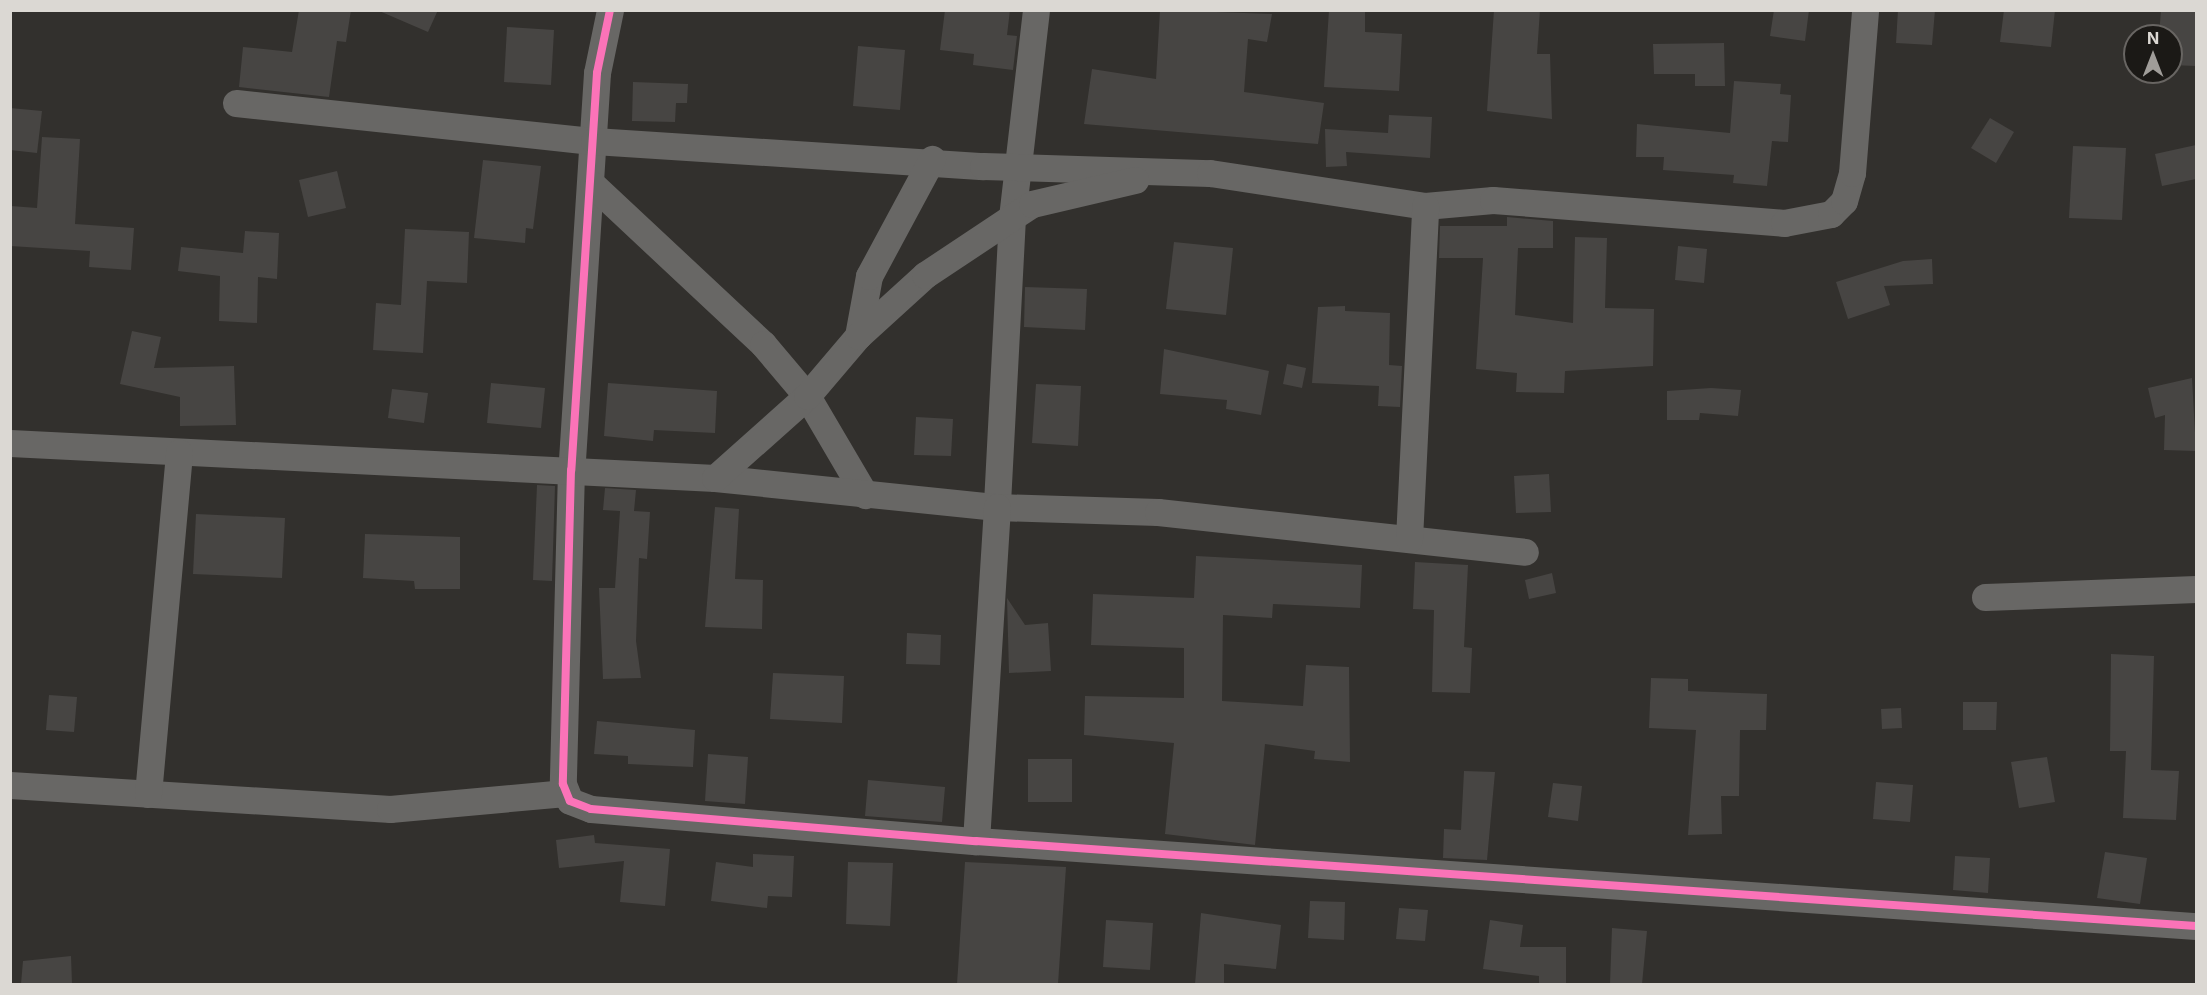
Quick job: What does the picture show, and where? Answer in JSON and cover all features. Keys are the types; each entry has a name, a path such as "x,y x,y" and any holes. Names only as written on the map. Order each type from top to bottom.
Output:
{"street":[{"path":"610,10 597,73 593,185 571,471 565,793 570,801 591,809 976,841 2196,926"},
{"path":"976,841 998,507 1012,217 1022,164 1036,10"},
{"path":"236,103 594,141 1210,173 1425,206 1493,200 1784,223 1831,214 1844,201 1852,173 1865,10"},
{"path":"858,336 869,276 932,159"},
{"path":"716,478 807,396 858,336 925,275 1032,204 1118,182 1210,173"},
{"path":"593,185 763,344 807,396 865,495"},
{"path":"1409,539 1425,206"},
{"path":"10,443 716,478 998,507 1158,513 1525,552"},
{"path":"148,794 179,452"},
{"path":"1985,597 2196,589"},
{"path":"10,785 390,809 565,793"}],"building":[{"path":"299,10 351,10 346,42 337,41 329,97 239,87 243,47 292,52"},
{"path":"377,10 438,10 428,32"},
{"path":"945,10 1010,10 1007,35 1017,36 1013,70 973,65 974,54 940,50"},
{"path":"1160,10 1272,14 1267,42 1248,39 1244,92 1324,103 1318,144 1084,124 1092,69 1156,79"},
{"path":"1329,10 1365,10 1365,32 1402,34 1399,91 1324,87"},
{"path":"1494,10 1540,10 1537,54 1550,54 1552,119 1487,111"},
{"path":"1774,10 1809,10 1805,41 1770,36"},
{"path":"1898,10 1935,10 1932,45 1896,43"},
{"path":"2004,10 2055,10 2051,47 2000,42"},
{"path":"2161,10 2196,10 2196,66 2183,65 2183,24 2160,24"},
{"path":"507,27 554,30 551,85 504,82"},
{"path":"1724,43 1725,86 1695,86 1695,74 1654,74 1653,44"},
{"path":"858,46 905,50 900,110 853,106"},
{"path":"1734,81 1781,84 1780,94 1791,95 1788,142 1772,141 1767,186 1733,183 1734,175 1663,170 1664,157 1636,157 1637,124 1730,133"},
{"path":"633,82 688,84 687,103 676,103 675,122 632,121"},
{"path":"10,108 42,111 37,153 10,150"},
{"path":"1389,115 1432,117 1430,158 1346,152 1347,166 1326,167 1325,129 1388,133"},
{"path":"1990,118 2014,132 1996,163 1971,148"},
{"path":"42,137 80,139 75,224 134,228 131,270 89,267 90,251 10,246 11,206 37,208"},
{"path":"2196,145 2196,179 2162,186 2155,154"},
{"path":"2073,146 2126,148 2122,220 2069,218"},
{"path":"483,160 541,166 533,229 526,228 525,243 474,238"},
{"path":"337,171 346,208 308,217 299,180"},
{"path":"1507,217 1553,221 1553,248 1518,248 1515,315 1573,323 1575,237 1607,238 1605,308 1654,309 1653,366 1565,371 1564,393 1516,392 1517,373 1476,369 1483,258 1439,258 1440,226 1507,226"},
{"path":"405,229 469,232 467,283 427,281 423,353 373,350 376,303 401,305"},
{"path":"245,231 279,233 277,279 258,277 257,323 219,321 220,276 178,271 181,247 243,253"},
{"path":"1174,242 1233,248 1226,315 1166,309"},
{"path":"1678,246 1707,249 1704,283 1675,280"},
{"path":"1932,259 1933,284 1884,286 1890,305 1848,319 1836,282 1903,261"},
{"path":"1025,287 1087,289 1085,330 1024,327"},
{"path":"1345,306 1345,311 1390,313 1389,365 1402,366 1400,407 1378,406 1379,386 1312,383 1318,307"},
{"path":"132,331 161,337 154,368 234,366 236,425 180,426 180,397 120,384"},
{"path":"1164,349 1269,371 1261,415 1226,409 1227,400 1160,394"},
{"path":"1287,364 1306,368 1302,388 1283,384"},
{"path":"2192,378 2196,451 2164,450 2165,415 2155,418 2148,388"},
{"path":"491,383 545,388 541,428 487,423"},
{"path":"608,383 717,391 715,433 654,430 653,441 604,436"},
{"path":"1036,384 1081,386 1078,446 1032,443"},
{"path":"1711,388 1741,390 1738,416 1700,413 1699,420 1667,420 1667,391"},
{"path":"392,389 428,393 424,423 388,418"},
{"path":"916,417 953,419 951,456 914,455"},
{"path":"1549,474 1551,512 1516,513 1514,476"},
{"path":"537,485 555,486 552,581 533,580"},
{"path":"605,488 636,490 634,511 650,512 647,559 639,558 636,641 641,678 603,679 599,588 615,588 620,511 603,510"},
{"path":"715,507 739,509 735,579 763,580 762,629 705,627"},
{"path":"196,514 285,518 282,578 193,574"},
{"path":"365,534 460,537 460,589 415,589 414,581 363,578"},
{"path":"1196,556 1362,565 1360,608 1273,604 1272,618 1223,615 1222,701 1303,706 1306,665 1349,667 1350,762 1314,759 1315,751 1265,744 1255,845 1165,834 1174,743 1084,735 1085,696 1184,698 1184,648 1091,645 1093,594 1194,598"},
{"path":"1415,562 1468,565 1464,647 1472,648 1470,693 1432,692 1434,610 1413,609"},
{"path":"1552,573 1556,593 1529,599 1525,580"},
{"path":"1007,598 1025,625 1048,623 1051,671 1009,673"},
{"path":"907,633 941,635 940,665 906,664"},
{"path":"2111,654 2154,656 2151,770 2179,771 2176,820 2123,818 2126,751 2110,751"},
{"path":"773,673 844,676 842,723 770,719"},
{"path":"1651,678 1688,679 1688,691 1767,694 1766,730 1740,730 1739,796 1721,796 1722,834 1688,835 1696,730 1649,728"},
{"path":"49,695 77,697 74,732 46,730"},
{"path":"1963,702 1997,702 1996,730 1963,730"},
{"path":"1901,708 1902,728 1882,729 1881,709"},
{"path":"597,721 695,730 693,767 628,764 628,756 594,754"},
{"path":"708,754 748,757 745,804 705,801"},
{"path":"2047,757 2055,802 2019,808 2011,762"},
{"path":"1028,759 1072,759 1072,802 1028,802"},
{"path":"1464,771 1495,772 1487,860 1443,858 1444,829 1461,830"},
{"path":"868,780 945,787 942,822 865,816"},
{"path":"1876,782 1913,785 1910,822 1873,819"},
{"path":"1553,783 1582,786 1578,821 1548,817"},
{"path":"594,835 595,843 670,849 665,906 620,902 624,861 559,868 556,840"},
{"path":"2105,852 2147,858 2140,904 2097,898"},
{"path":"753,854 794,856 792,897 768,896 767,908 711,901 716,862 753,867"},
{"path":"1955,856 1990,858 1988,893 1953,890"},
{"path":"848,862 893,863 890,926 846,924"},
{"path":"965,862 1066,867 1058,984 957,984"},
{"path":"1310,901 1345,902 1344,940 1308,938"},
{"path":"1399,908 1428,910 1425,941 1396,939"},
{"path":"1201,913 1281,925 1276,969 1224,964 1224,984 1195,984"},
{"path":"1106,920 1153,923 1150,970 1103,967"},
{"path":"1490,920 1523,925 1520,947 1566,947 1566,984 1539,984 1539,976 1483,969"},
{"path":"1612,928 1647,931 1642,984 1610,984"},
{"path":"71,956 72,984 21,984 23,961"}],"cycle path":[{"path":"610,10 597,73 571,470 563,784 570,801 591,809 976,841 2196,926"}]}
